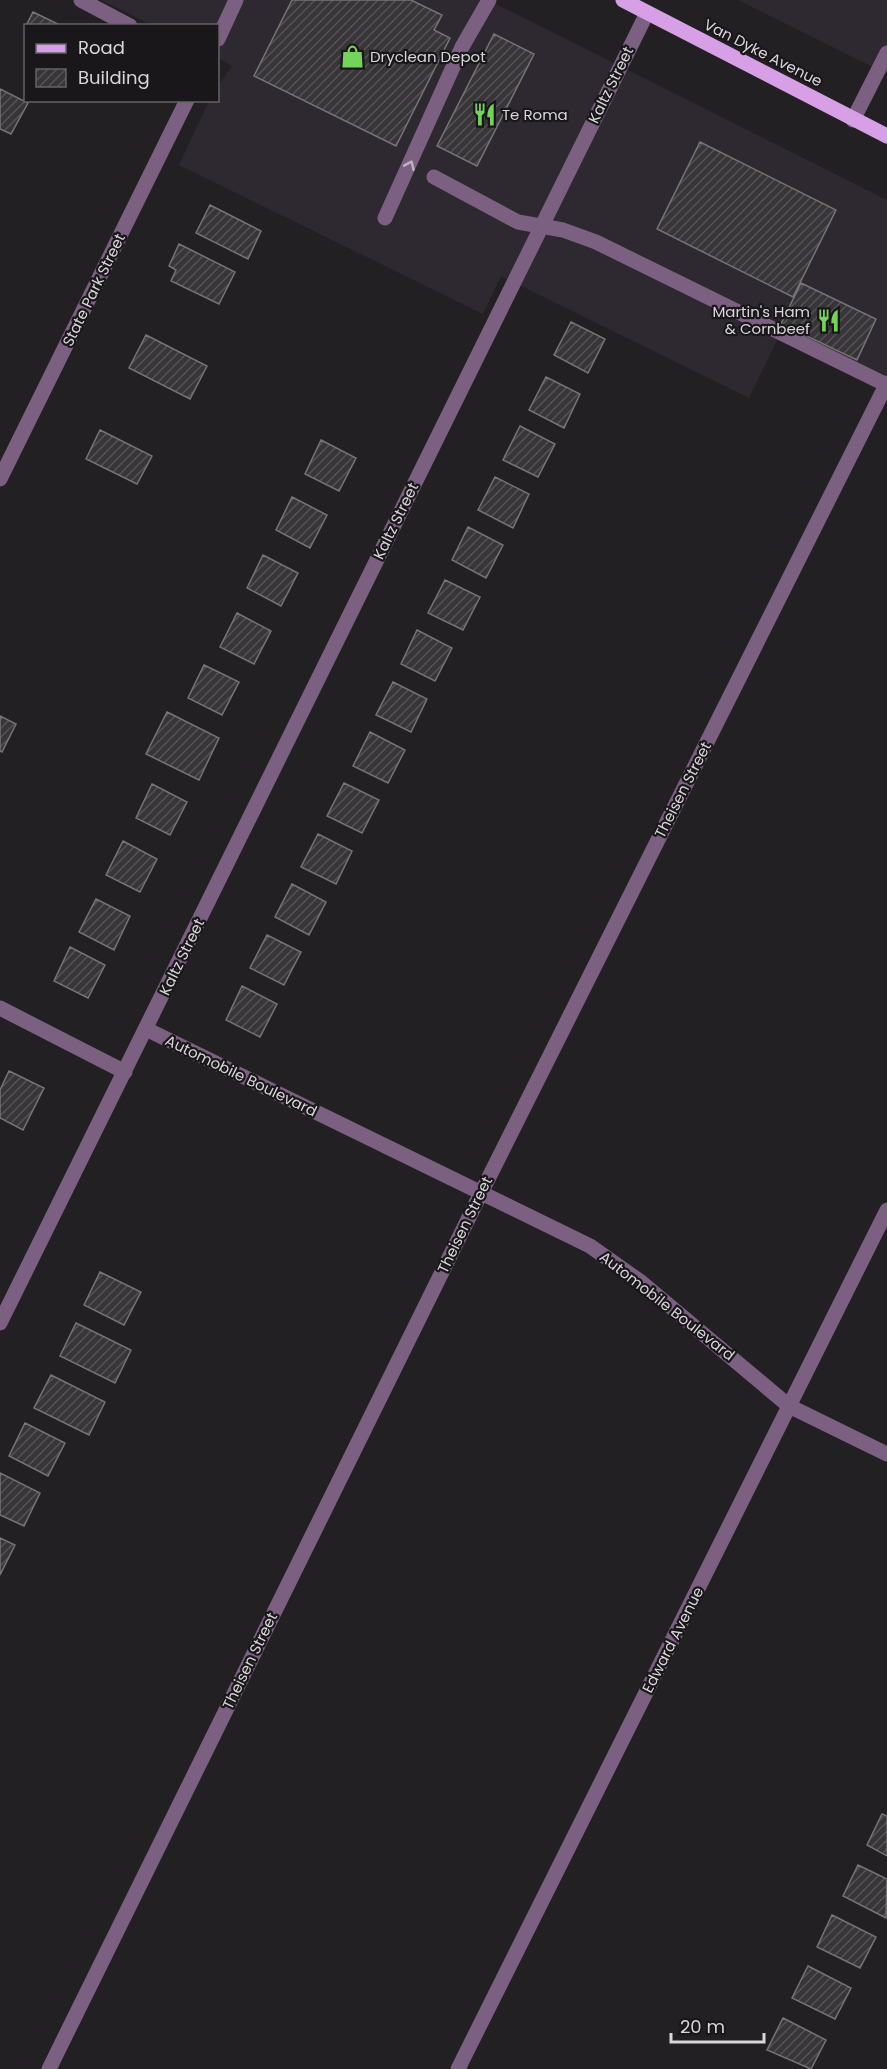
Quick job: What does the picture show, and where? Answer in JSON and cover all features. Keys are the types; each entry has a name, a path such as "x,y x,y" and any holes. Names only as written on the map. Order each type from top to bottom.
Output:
{"main road":[{"name":"Van Dyke Avenue","path":"623,0 887,136"}],"street":[{"path":"81,0 126,24"},
{"path":"219,37 236,0"},
{"path":"385,218 462,47 489,0"},
{"name":"Kaltz Street","path":"125,1072 647,13"},
{"path":"854,120 887,53"},
{"name":"State Park Street","path":"0,479 186,102"},
{"path":"434,177 518,222 563,230 596,242 887,384"},
{"name":"Theisen Street","path":"50,2069 481,1193 887,384"},
{"path":"0,1008 125,1072 0,1323"},
{"name":"Automobile Boulevard","path":"146,1029 590,1246 641,1282 789,1406 887,1454"},
{"name":"Edward Avenue","path":"458,2069 887,1210"}],"shaded area":[{"path":"101,0 488,0 887,200 887,379 783,328 749,398 501,276 483,314 179,165 209,102 219,102 219,85 232,66 219,59 219,24 150,24"},
{"path":"887,0 887,74 740,1"}],"building":[{"name":"Dryclean Depot","path":"292,0 411,0 442,15 434,30 450,38 396,146 254,76"},
{"path":"33,12 58,24 27,24"},
{"path":"494,34 534,54 477,166 437,146"},
{"path":"0,89 28,103 11,134 0,129"},
{"path":"700,142 836,210 793,297 657,229"},
{"path":"210,205 261,231 248,259 196,233"},
{"path":"179,244 235,272 219,304 171,281 176,270 169,266"},
{"name":"Martin's Ham & Cornbeef","path":"801,283 876,319 857,360 781,324"},
{"path":"571,322 605,339 588,373 554,355"},
{"path":"146,335 207,366 190,399 129,368"},
{"path":"546,377 580,394 564,428 529,410"},
{"path":"520,426 555,444 538,477 503,460"},
{"path":"100,430 152,456 137,484 86,459"},
{"path":"321,440 356,458 339,491 305,474"},
{"path":"495,477 529,494 513,528 478,510"},
{"path":"292,497 327,515 310,548 276,530"},
{"path":"468,527 503,545 486,578 452,560"},
{"path":"263,555 298,573 281,606 247,588"},
{"path":"445,580 480,597 463,630 428,613"},
{"path":"237,613 271,631 254,664 220,647"},
{"path":"417,630 452,648 435,681 401,664"},
{"path":"204,665 239,682 222,715 188,698"},
{"path":"393,682 427,699 411,732 376,715"},
{"path":"167,712 219,738 199,780 146,754"},
{"path":"0,716 16,724 2,752 0,751"},
{"path":"370,732 405,750 388,783 353,766"},
{"path":"344,783 379,800 362,833 327,816"},
{"path":"152,784 187,802 170,835 136,818"},
{"path":"318,834 352,851 336,884 301,867"},
{"path":"123,841 157,859 140,892 106,875"},
{"path":"292,884 326,902 309,935 275,917"},
{"path":"96,899 130,916 114,950 79,932"},
{"path":"267,935 301,952 284,985 250,968"},
{"path":"70,947 105,965 88,998 54,981"},
{"path":"242,986 277,1004 260,1037 226,1020"},
{"path":"9,1071 44,1088 23,1130 0,1118 0,1090"},
{"path":"100,1272 141,1292 124,1325 84,1305"},
{"path":"76,1323 131,1350 115,1383 60,1356"},
{"path":"51,1375 105,1402 89,1435 34,1408"},
{"path":"25,1423 65,1443 48,1476 9,1456"},
{"path":"0,1473 40,1493 24,1526 0,1515"},
{"path":"0,1538 15,1545 0,1575"},
{"path":"882,1814 887,1816 887,1856 867,1845"},
{"path":"858,1865 887,1879 886,1918 843,1896"},
{"path":"832,1915 876,1937 860,1968 817,1947"},
{"path":"808,1966 851,1988 835,2019 792,1998"},
{"path":"783,2018 826,2040 811,2069 767,2050"}],"place":[{"name":"Dryclean Depot","path":"352,57"},
{"name":"Te Roma","path":"484,115"},
{"name":"Martin's Ham & Cornbeef","path":"828,321"}]}
